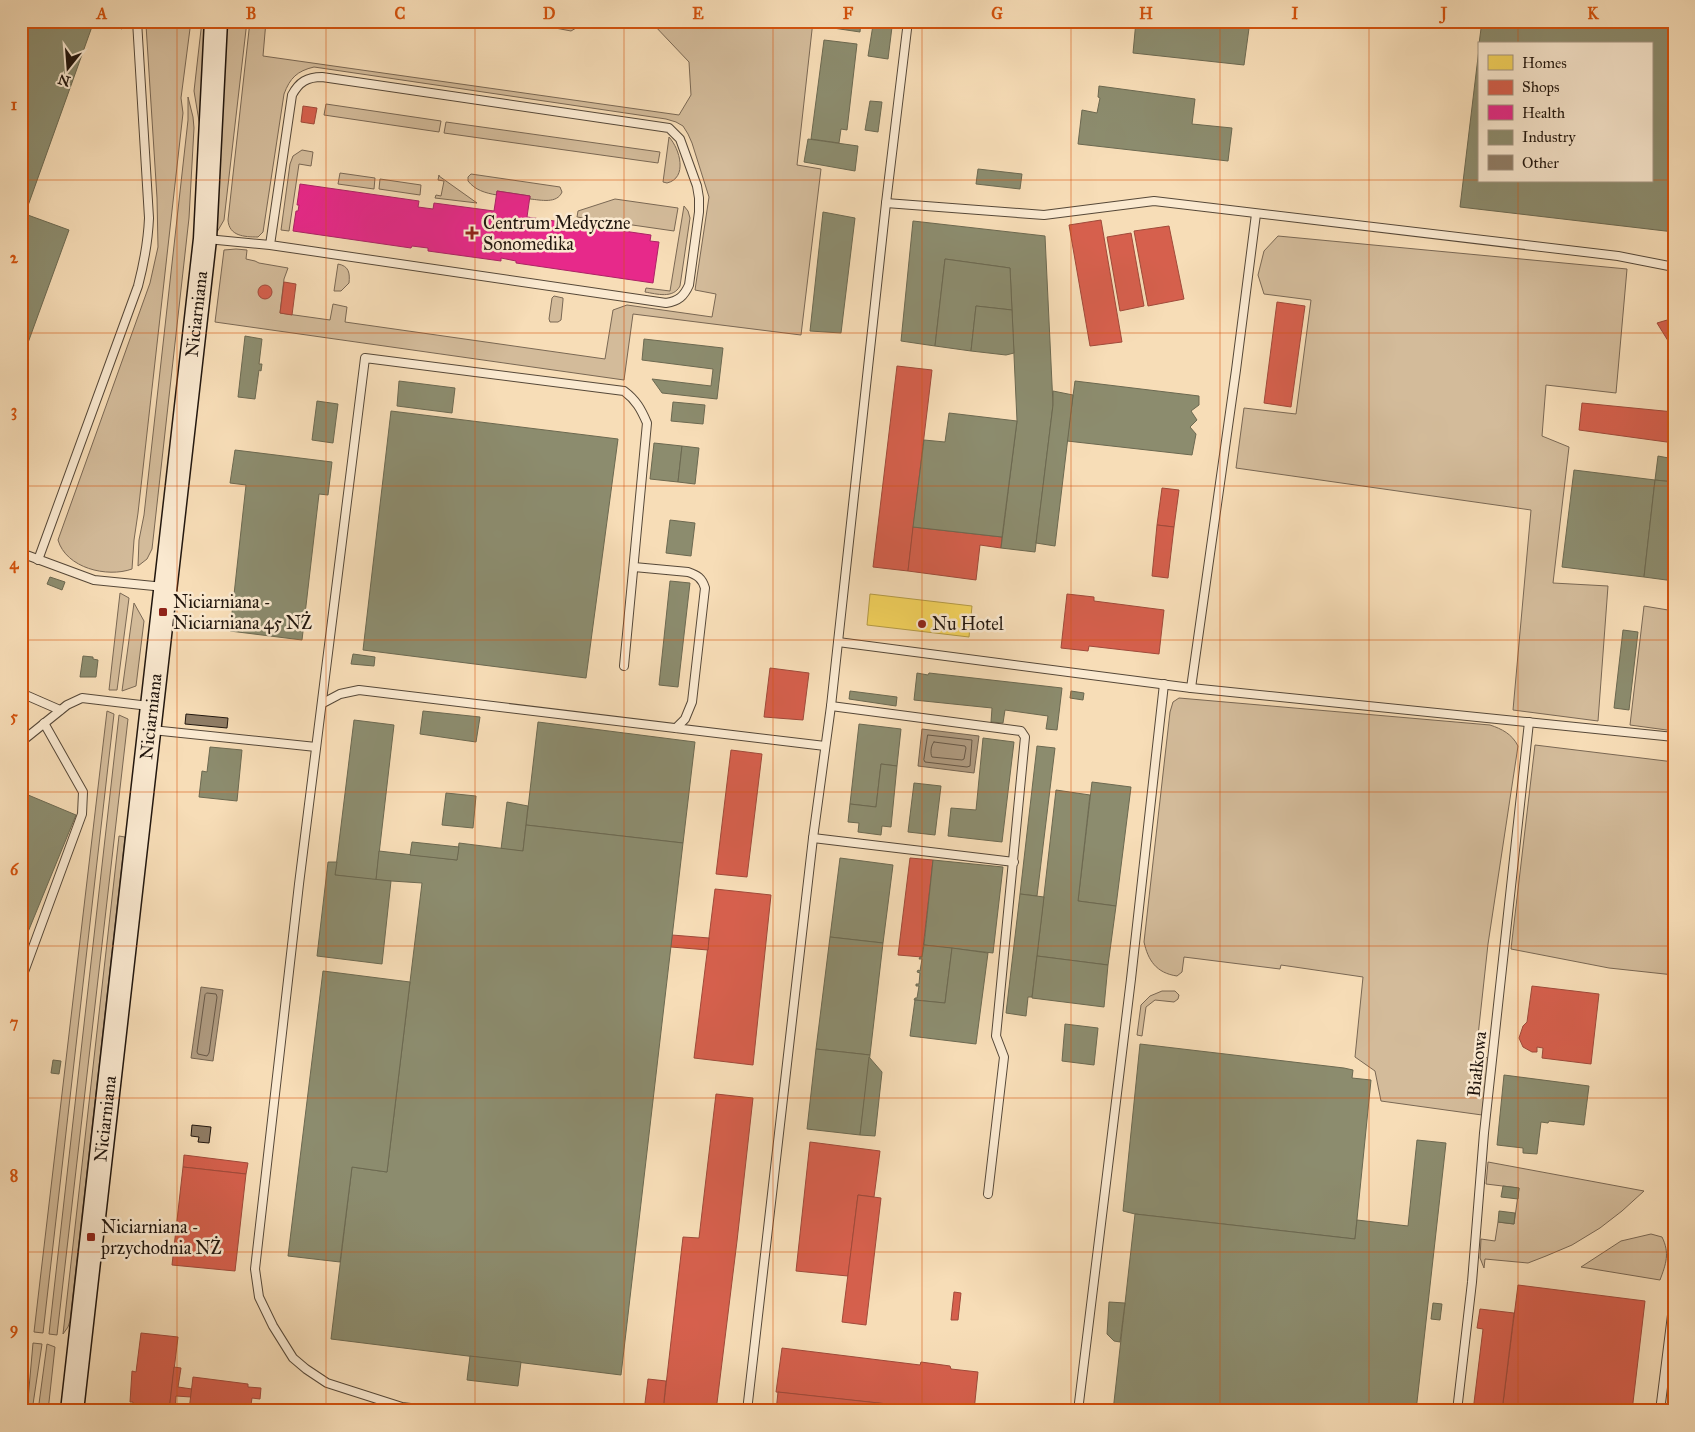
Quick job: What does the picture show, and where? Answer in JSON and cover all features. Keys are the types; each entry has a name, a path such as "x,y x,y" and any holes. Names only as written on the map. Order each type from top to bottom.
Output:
{"street":[{"name":"Niciarniana","path":"72,1411 205,239 216,21"}],"lane":[{"path":"38,560 138,286 145,262 149,218 137,21"},
{"path":"747,1411 813,838 831,706 886,203 908,21"},
{"path":"205,239 270,245 666,303 676,302 684,295 689,285 700,212 699,198 697,186 680,139 669,128 312,77 304,80 296,87 292,95 270,245"},
{"path":"886,203 1044,215 1154,201 1618,256 1674,267"},
{"path":"1191,688 1256,214"},
{"path":"436,1411 402,1407 327,1383 293,1358 273,1326 259,1297 255,1269 316,747 365,358 624,391 633,398 642,409 647,423 624,666"},
{"path":"21,554 94,580 166,588"},
{"path":"634,567 688,572 696,575 702,581 705,588 692,702 685,720 676,728"},
{"path":"838,642 1191,688 1674,737"},
{"path":"1078,1411 1131,979 1164,684"},
{"path":"323,703 340,694 359,690 825,746"},
{"path":"21,693 60,710"},
{"path":"21,742 60,710 82,698 152,706"},
{"path":"831,706 1021,731 1025,737 1026,745 996,1036 1004,1057 988,1194"},
{"name":"Białkowa","path":"1457,1411 1472,1282 1484,1133 1529,722"},
{"path":"21,980 82,814 83,792 44,723"},
{"path":"150,729 316,747"},
{"path":"813,838 1014,862"},
{"path":"1660,1411 1674,1299"}],"shaded area":[{"path":"147,21 191,21 181,98 183,113 132,569 111,572 100,571 78,564 62,550 58,540 150,283 158,247"},
{"path":"202,21 205,21 200,127 194,91"},
{"path":"226,21 247,21 224,220 217,232 224,42"},
{"path":"250,21 266,21 263,56 679,115 691,95 689,62 648,21 813,21 797,165 821,169 801,335 633,314 624,380 215,322 224,250 236,249 247,250 246,259 288,268 284,279 280,313 330,320 333,304 347,307 345,322 605,359 613,310 627,305 712,317 716,294 695,290 709,197 692,143 683,126 676,122 314,67 295,76 284,94 263,232 258,237 238,235 231,229 228,220"},
{"path":"548,21 588,21 571,31 550,27"},
{"path":"188,97 194,128 189,218 152,549 147,559 138,566 139,540 144,515 188,120"},
{"path":"326,104 441,121 439,132 324,115"},
{"path":"446,122 660,152 658,163 444,133"},
{"path":"669,137 679,156 680,169 674,180 667,183 663,182"},
{"path":"302,150 313,152 311,166 299,164 289,231 281,230 290,164 293,156"},
{"path":"340,173 375,178 374,189 338,184"},
{"path":"471,174 560,187 562,192 560,196 553,200 530,199 530,196 497,191 497,195 474,187 468,181 468,177"},
{"path":"439,175 477,203 435,198 436,195 441,196 444,181 438,180"},
{"path":"380,179 421,185 420,195 379,189"},
{"path":"615,199 678,208 674,231 577,217 578,211"},
{"path":"684,206 690,218 680,286 673,293 669,294 645,292 646,288 670,291"},
{"path":"1278,236 1627,269 1616,393 1546,385 1542,436 1569,447 1553,583 1608,586 1598,721 1513,710 1531,510 1236,468 1244,408 1296,414 1311,300 1264,294 1258,275 1264,251"},
{"path":"338,264 347,268 349,283 341,291 334,291"},
{"path":"554,296 563,298 561,320 550,322 552,298"},
{"path":"120,593 129,598 117,690 109,690"},
{"path":"134,603 144,621 136,686 122,691"},
{"path":"1644,606 1674,611 1674,731 1630,725"},
{"path":"1179,698 1490,725 1499,728 1516,742 1518,746 1488,944 1476,1054 1488,1058 1482,1115 1381,1101 1375,1071 1355,1057 1363,977 1281,965 1280,969 1184,957 1182,972 1177,976 1164,972 1154,965 1144,942 1170,712 1173,702"},
{"path":"107,711 114,714 43,1333 34,1332"},
{"path":"119,715 128,719 57,1335 49,1334"},
{"path":"1535,745 1674,762 1674,975 1609,968 1511,949"},
{"path":"119,836 125,837 70,1321 63,1334"},
{"path":"1162,991 1175,991 1179,995 1178,999 1174,1002 1155,1000 1146,1007 1142,1036 1137,1035 1141,1005 1150,996"},
{"path":"1488,1162 1644,1191 1600,1228 1572,1245 1528,1263 1485,1259 1484,1268 1480,1258 1481,1239 1495,1241 1498,1222 1514,1224 1519,1188 1486,1184"},
{"path":"1651,1234 1662,1237 1666,1248 1665,1264 1660,1280 1581,1267 1621,1241"},
{"path":"33,1343 42,1344 32,1411 27,1411"},
{"path":"47,1344 55,1347 48,1411 38,1411"}],"water":[{"path":"922,729 979,736 974,773 918,766"},
{"path":"201,987 223,990 213,1061 191,1058"}],"building: Homes":[{"path":"870,594 972,606 969,637 867,625"}],"building: Shops":[{"path":"303,106 317,108 314,124 301,122"},
{"path":"1101,220 1122,342 1090,346 1069,225"},
{"path":"1169,226 1184,299 1148,306 1134,231"},
{"path":"1131,233 1144,306 1120,311 1107,237"},
{"path":"284,282 296,284 292,315 280,313"},
{"path":"265,285 270,287 272,292 270,297 265,299 260,297 258,292 260,287"},
{"path":"1277,302 1305,306 1291,407 1264,403"},
{"path":"1674,318 1673,399 1670,344 1657,323"},
{"path":"897,366 932,370 908,571 873,567"},
{"path":"1582,403 1674,412 1674,443 1579,430"},
{"path":"1162,488 1179,490 1174,527 1157,525"},
{"path":"1157,525 1174,527 1168,578 1152,576"},
{"path":"913,527 1002,537 1001,548 980,545 976,580 908,571"},
{"path":"1067,594 1094,597 1094,601 1164,610 1159,654 1089,646 1088,651 1061,648"},
{"path":"770,668 809,673 803,720 764,717"},
{"path":"731,750 762,754 747,877 716,874"},
{"path":"910,858 933,860 922,957 898,955"},
{"path":"715,889 771,895 753,1065 694,1058"},
{"path":"672,935 709,938 708,950 671,947"},
{"path":"1532,986 1599,994 1591,1064 1542,1058 1543,1048 1537,1047 1537,1052 1532,1052 1523,1047 1519,1038 1523,1026 1527,1022"},
{"path":"716,1094 753,1098 716,1411 663,1411 683,1237 699,1238"},
{"path":"810,1142 880,1151 874,1197 858,1195 848,1276 796,1271"},
{"path":"184,1155 248,1163 246,1174 183,1167"},
{"path":"183,1167 246,1174 235,1271 172,1265"},
{"path":"858,1195 881,1198 866,1325 842,1322"},
{"path":"1518,1285 1645,1301 1632,1411 1502,1411"},
{"path":"954,1292 961,1293 958,1320 951,1320"},
{"path":"1480,1309 1514,1313 1502,1411 1473,1411 1483,1329 1477,1328"},
{"path":"141,1333 178,1337 169,1411 132,1411 133,1402 130,1402 132,1371 136,1372"},
{"path":"782,1348 920,1365 921,1362 950,1366 951,1369 978,1372 974,1411 952,1411 776,1392"},
{"path":"174,1367 181,1368 178,1387 192,1389 191,1397 176,1396 175,1411 169,1411"},
{"path":"193,1377 248,1384 248,1387 261,1388 260,1399 252,1398 251,1405 245,1404 244,1411 189,1410"},
{"path":"648,1379 666,1381 663,1411 644,1411"},
{"path":"778,1392 952,1411 776,1411"}],"building: Health":[{"name":"Centrum Medyczne Sonomedika","path":"300,184 419,201 418,207 433,209 434,203 494,211 497,191 530,196 527,217 651,235 650,241 659,242 653,283 516,263 516,261 501,258 501,261 428,251 428,248 412,246 411,248 293,231 296,211 298,211 299,205 297,205"}],"building: Industry":[{"path":"21,21 94,21 25,214 69,230 21,362"},
{"path":"101,21 115,21 123,25 122,29"},
{"path":"834,21 861,21 860,32 833,28"},
{"path":"1136,21 1250,21 1244,65 1133,53"},
{"path":"1482,21 1674,21 1674,232 1460,207 1478,57 1478,182 1652,182 1652,42 1479,42"},
{"path":"873,25 892,27 888,59 868,56"},
{"path":"824,40 857,44 847,130 841,129 839,143 811,139"},
{"path":"1099,86 1195,99 1192,124 1232,128 1228,161 1078,144 1082,110 1097,113 1100,98 1098,97"},
{"path":"870,101 882,102 878,132 865,130"},
{"path":"808,139 858,146 855,171 804,162"},
{"path":"978,169 1022,174 1020,189 976,184"},
{"path":"823,212 855,218 841,333 810,331"},
{"path":"913,221 1045,236 1053,405 1035,552 1001,548 1017,421 1010,268 945,259 935,346 901,341"},
{"path":"945,259 1010,268 1012,310 976,306 971,351 935,346"},
{"path":"976,306 1012,310 1014,353 1006,355 971,351"},
{"path":"245,336 262,339 259,364 262,364 261,371 259,370 255,399 238,397"},
{"path":"644,339 723,348 717,399 662,393 652,379 711,386 713,369 642,360"},
{"path":"399,381 455,388 452,413 397,406"},
{"path":"1075,381 1199,396 1199,405 1191,411 1197,420 1190,427 1196,434 1192,455 1067,441"},
{"path":"1053,391 1073,395 1055,546 1036,543 1053,405"},
{"path":"317,401 338,404 333,443 312,440"},
{"path":"673,402 705,405 703,424 671,421"},
{"path":"391,411 618,439 586,678 363,650"},
{"path":"949,413 1017,421 1002,537 913,527 924,440 945,442"},
{"path":"654,443 682,446 678,482 650,479"},
{"path":"682,446 699,448 695,484 678,482"},
{"path":"235,450 332,462 328,495 319,494 302,640 230,631 246,485 230,483"},
{"path":"1658,456 1674,459 1674,482 1655,480"},
{"path":"1574,470 1655,480 1644,577 1562,567"},
{"path":"1655,480 1674,482 1674,581 1644,577"},
{"path":"670,520 695,523 691,556 666,553"},
{"path":"50,577 65,582 62,590 47,584"},
{"path":"670,581 690,583 678,687 659,685"},
{"path":"1623,630 1638,632 1629,710 1614,708"},
{"path":"353,654 375,657 374,666 351,664"},
{"path":"83,656 93,657 93,659 98,660 96,677 80,677"},
{"path":"917,673 1062,688 1057,730 1046,729 1048,716 1005,710 1003,723 991,722 992,708 914,700"},
{"path":"850,691 897,697 896,706 849,699"},
{"path":"1071,691 1084,693 1083,700 1070,698"},
{"path":"423,711 480,717 476,742 420,734"},
{"path":"354,720 394,725 376,880 335,875"},
{"path":"538,722 695,742 683,843 526,825"},
{"path":"859,724 901,729 897,766 881,764 876,807 850,804"},
{"path":"983,738 1014,742 1002,842 948,836 951,808 976,810"},
{"path":"1037,746 1055,748 1037,896 1020,894"},
{"path":"210,747 242,750 237,801 199,797 202,771 207,772"},
{"path":"881,764 897,766 891,827 882,826 881,835 858,832 859,823 848,822 850,804 876,807"},
{"path":"1092,782 1131,787 1116,906 1078,901"},
{"path":"914,783 941,786 935,835 908,832"},
{"path":"1056,790 1090,795 1078,901 1116,906 1108,965 1037,956"},
{"path":"21,792 76,815 21,949"},
{"path":"446,793 476,796 473,828 442,825"},
{"path":"507,802 528,806 523,851 501,849"},
{"path":"526,825 683,843 621,1375 331,1339 352,1167 387,1172 422,883 376,880 379,851 457,860 459,843 523,851"},
{"path":"412,842 459,847 457,860 410,855"},
{"path":"840,858 893,865 883,943 830,937"},
{"path":"933,860 1003,867 993,953 924,945"},
{"path":"328,862 337,862 335,875 391,881 382,964 317,956"},
{"path":"1020,894 1044,897 1032,997 1028,997 1026,1016 1006,1013"},
{"path":"830,937 883,943 870,1055 816,1049"},
{"path":"924,945 952,948 945,1003 914,1000 917,998 919,986 916,986 916,984 919,984 920,973 917,972 918,970 920,971 922,959 919,959 922,957"},
{"path":"952,948 988,953 976,1044 910,1036 915,1000 945,1003"},
{"path":"1037,956 1108,965 1104,1007 1032,998"},
{"path":"323,971 410,982 387,1172 352,1167 340,1262 288,1256"},
{"path":"1065,1024 1098,1028 1094,1065 1062,1061"},
{"path":"1140,1044 1344,1068 1353,1070 1352,1078 1371,1080 1355,1239 1135,1214 1123,1211"},
{"path":"816,1049 870,1055 860,1135 807,1129"},
{"path":"869,1057 882,1072 875,1136 860,1135"},
{"path":"53,1060 61,1061 59,1074 51,1073"},
{"path":"1504,1075 1589,1086 1584,1125 1549,1121 1548,1123 1541,1122 1537,1154 1523,1153 1523,1148 1497,1145"},
{"path":"1417,1140 1446,1143 1416,1411 1113,1411 1135,1214 1355,1239 1357,1220 1408,1226"},
{"path":"1503,1186 1519,1188 1518,1199 1501,1197"},
{"path":"1499,1211 1515,1213 1514,1224 1498,1222"},
{"path":"1109,1302 1125,1303 1120,1342 1114,1341 1107,1334"},
{"path":"1433,1303 1442,1304 1440,1320 1431,1319"},
{"path":"470,1356 521,1362 518,1386 467,1380"},
{"path":"294,1404 349,1411 293,1411"}],"building: Other":[{"path":"186,714 228,718 227,728 185,724"},
{"path":"192,1125 211,1127 209,1143 198,1142 199,1137 191,1136"}],"place":[{"name":"Centrum Medyczne Sonomedika","path":"472,233"},
{"name":"Niciarniana - Niciarniana 45 NŻ","path":"163,612"},
{"name":"Nu Hotel","path":"922,624"},
{"name":"Niciarniana - przychodnia NŻ","path":"91,1237"}]}
